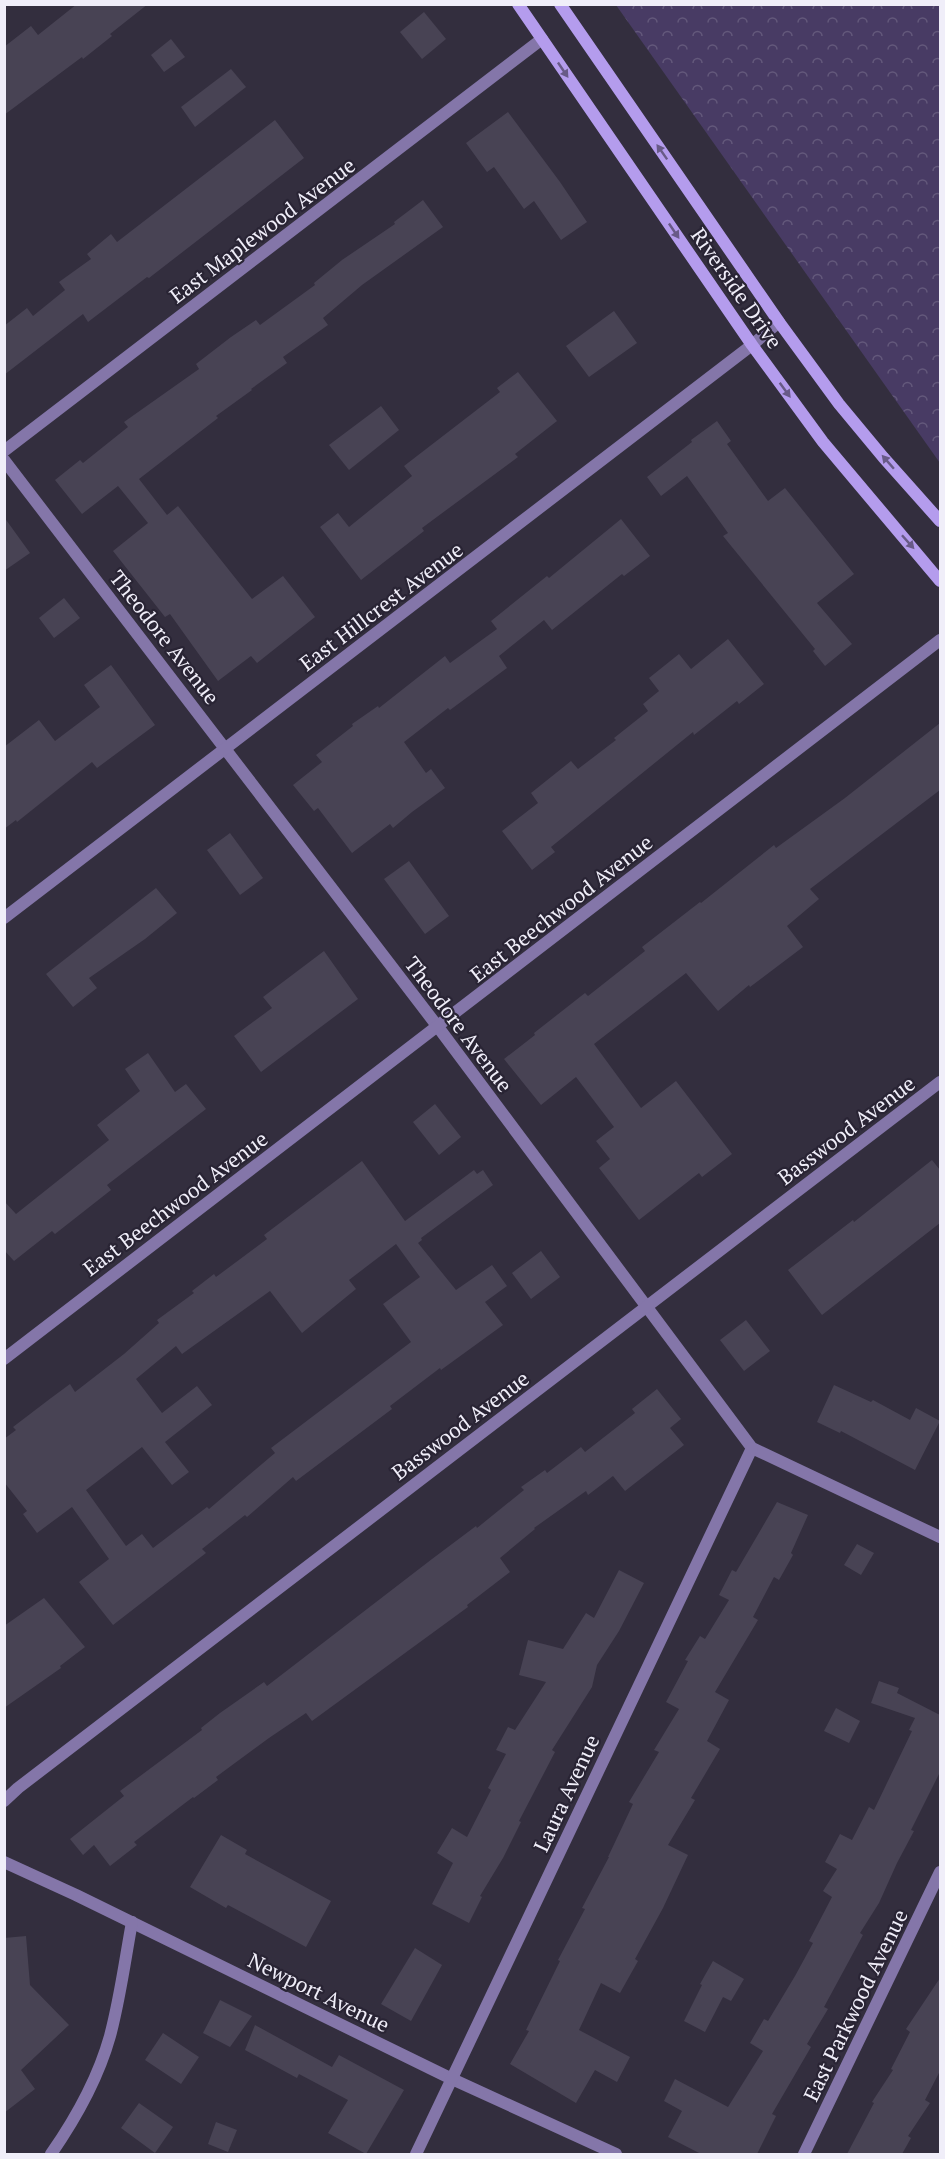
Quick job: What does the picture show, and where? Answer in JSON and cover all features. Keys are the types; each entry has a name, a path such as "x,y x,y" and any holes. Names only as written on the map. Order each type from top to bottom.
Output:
{"main road":[{"name":"Riverside Drive","path":"518,4 752,345 823,442 940,581"},
{"name":"Riverside Drive","path":"560,4 779,322 840,404 940,521"}],"street":[{"name":"East Maplewood Avenue","path":"4,451 542,39"},
{"name":"East Hillcrest Avenue","path":"4,918 779,322"},
{"name":"Theodore Avenue","path":"4,460 438,1027 752,1448 940,1537"},
{"name":"East Beechwood Avenue","path":"4,1359 940,640"},
{"name":"Basswood Avenue","path":"4,1801 940,1082"},
{"name":"Laura Avenue","path":"416,2154 752,1448"},
{"name":"Newport Avenue","path":"4,1862 452,2079 616,2154"},
{"name":"East Parkwood Avenue","path":"804,2154 940,1872"},
{"path":"51,2154 69,2129 95,2079 110,2035 132,1922"}],"green space":[{"path":"616,5 940,5 940,463"}],"building":[{"path":"77,4 148,4 83,59 82,57 4,115 4,47 31,26 38,35"},
{"path":"424,12 446,39 422,59 400,32"},
{"path":"171,39 185,57 164,72 151,55"},
{"path":"231,69 246,87 195,127 181,107"},
{"path":"508,112 587,222 561,240 534,201 524,209 494,167 487,172 466,143"},
{"path":"275,120 304,158 149,278 147,277 88,322 83,314 4,375 4,326 27,308 33,316 65,290 59,282 91,259 87,254 111,234 117,242"},
{"path":"423,200 443,227 362,285 323,318 328,325 283,357 287,363 216,416 218,418 139,479 167,515 178,506 252,599 283,576 315,617 257,663 251,656 218,681 170,614 165,617 113,551 148,523 118,486 82,514 55,480 80,460 83,463 128,427 124,422 199,369 196,364 231,337 256,320 260,325 315,285 314,283 342,260 395,224 394,222"},
{"path":"614,311 637,343 589,377 566,346"},
{"path":"518,372 557,421 515,454 518,457 422,528 424,531 361,580 320,527 338,513 349,527 412,476 404,466 500,392 497,388"},
{"path":"381,406 399,430 349,470 329,445"},
{"path":"717,421 731,441 727,444 768,501 785,488 854,574 817,603 852,644 825,666 813,651 815,649 723,536 728,533 687,476 661,496 647,477"},
{"path":"4,517 30,553 4,571"},
{"path":"621,519 650,556 624,576 622,574 552,630 544,620 499,656 507,668 450,710 448,708 404,742 426,773 431,769 445,788 393,828 390,824 352,853 318,808 314,811 293,785 322,762 316,755 353,726 352,724 378,706 379,708 445,656 450,663 497,629 491,621 547,576 549,578"},
{"path":"64,598 80,618 54,638 39,618"},
{"path":"728,639 764,684 739,704 737,701 694,735 693,732 551,847 555,852 532,870 502,831 538,803 531,793 571,761 578,769 616,740 614,738 648,711 643,704 659,691 649,678 679,654 691,669"},
{"path":"111,665 155,725 97,768 92,762 17,822 16,820 4,829 4,747 39,720 55,741 100,707 84,685"},
{"path":"940,723 940,790 810,889 819,899 787,926 803,947 750,987 749,985 718,1011 686,973 594,1044 641,1108 676,1081 732,1154 702,1177 699,1173 639,1220 599,1168 610,1159 596,1141 614,1127 576,1077 541,1105 504,1059 585,993 588,996 645,951 642,947 700,902 774,845 776,848 845,798"},
{"path":"230,833 263,878 240,895 207,850"},
{"path":"409,861 449,916 425,934 384,879"},
{"path":"156,888 177,913 145,939 89,978 97,988 73,1007 46,974"},
{"path":"324,951 358,999 261,1072 234,1036 272,1008 263,997"},
{"path":"148,1053 175,1092 186,1084 206,1109 107,1185 111,1190 55,1234 52,1231 14,1261 4,1250 4,1201 16,1214 109,1140 97,1125 140,1091 125,1069"},
{"path":"435,1104 461,1137 439,1155 413,1122"},
{"path":"932,1160 940,1170 940,1223 822,1315 788,1270 853,1220 854,1222"},
{"path":"362,1161 405,1221 474,1170 477,1174 483,1170 493,1185 421,1238 422,1240 418,1243 456,1290 492,1265 507,1286 485,1302 503,1325 441,1370 440,1368 390,1406 392,1409 296,1481 293,1477 247,1517 245,1515 202,1549 206,1553 113,1625 79,1582 109,1559 72,1507 37,1533 23,1514 27,1511 4,1482 4,1439 16,1430 13,1427 70,1384 75,1392 124,1354 159,1323 157,1320 194,1293 192,1291 214,1274 216,1277 267,1239 264,1235","holes":["396,1244 420,1277 383,1304 411,1342 271,1448 275,1453 209,1509 207,1507 153,1548 142,1534 126,1546 86,1490 142,1447 172,1485 189,1472 165,1442 212,1405 197,1386 162,1413 136,1379 176,1346 182,1354 270,1291 302,1333 356,1289 349,1280"]},
{"path":"541,1251 560,1277 531,1299 512,1273"},
{"path":"746,1320 770,1351 744,1371 720,1340"},
{"path":"834,1385 871,1402 873,1400 910,1420 916,1408 940,1421 915,1470 841,1431 840,1433 817,1422"},
{"path":"657,1389 681,1419 670,1428 684,1445 625,1491 613,1476 588,1495 586,1491 534,1528 500,1558 510,1572 467,1605 468,1607 312,1721 306,1713 269,1738 216,1777 218,1780 134,1842 137,1845 110,1866 94,1845 83,1855 70,1839 124,1796 120,1791 202,1730 201,1728 220,1713 264,1682 267,1686 432,1559 476,1526 477,1528 524,1490 521,1487 545,1470 547,1473 581,1447 585,1452 635,1413 632,1409"},
{"path":"777,1502 808,1515 791,1553 793,1555 779,1580 774,1577 753,1617 758,1620 715,1692 729,1700 707,1741 720,1749 691,1798 695,1800 668,1845 688,1855 635,1959 638,1961 620,1993 601,1983 579,2030 630,2057 617,2082 595,2070 576,2103 510,2064 529,2031 526,2030 560,1961 558,1960 609,1857 633,1804 629,1802 659,1752 654,1750 679,1709 666,1702 688,1661 685,1660 700,1636 705,1639 729,1600 719,1595 732,1570 736,1572"},
{"path":"857,1544 874,1553 861,1575 844,1565"},
{"path":"619,1570 644,1583 619,1631 597,1665 592,1687 552,1750 555,1752 519,1821 521,1822 503,1858 480,1896 482,1897 469,1923 432,1904 453,1863 437,1853 452,1828 467,1837 491,1790 488,1788 506,1754 496,1750 508,1727 515,1730 546,1682 519,1675 528,1640 563,1649 586,1613 594,1618"},
{"path":"44,1598 85,1647 60,1666 61,1668 4,1708 4,1626"},
{"path":"879,1681 899,1688 897,1693 940,1715 940,1772 911,1830 914,1831 879,1903 860,1933 863,1935 824,2007 828,2009 807,2044 811,2047 772,2114 776,2116 757,2154 701,2154 668,2137 682,2111 664,2101 675,2079 728,2107 763,2051 750,2043 764,2019 768,2021 795,1976 813,1943 809,1941 832,1897 823,1891 837,1869 825,1862 840,1834 852,1840 869,1807 874,1810 912,1731 909,1730 915,1718 871,1703"},
{"path":"836,1708 860,1721 849,1743 824,1731"},
{"path":"221,1835 247,1850 245,1854 331,1901 306,1947 228,1905 226,1908 190,1887"},
{"path":"26,1936 30,1985 69,2025 21,2070 35,2089 4,2113 4,1938"},
{"path":"415,1948 442,1965 411,2021 381,2004"},
{"path":"713,1961 744,1979 731,2001 723,1997 705,2032 684,2021"},
{"path":"940,1978 940,2071 925,2100 930,2103 908,2136 911,2138 902,2154 847,2154 874,2103 872,2102 893,2070 891,2069 910,2032 906,2029"},
{"path":"220,2000 252,2016 230,2047 203,2033"},
{"path":"255,2025 332,2067 339,2055 404,2090 366,2154 328,2133 348,2100 299,2074 297,2078 245,2050"},
{"path":"163,2033 199,2057 181,2084 145,2060"},
{"path":"139,2103 173,2127 155,2153 121,2128"},
{"path":"216,2122 237,2130 228,2152 208,2144"}]}
